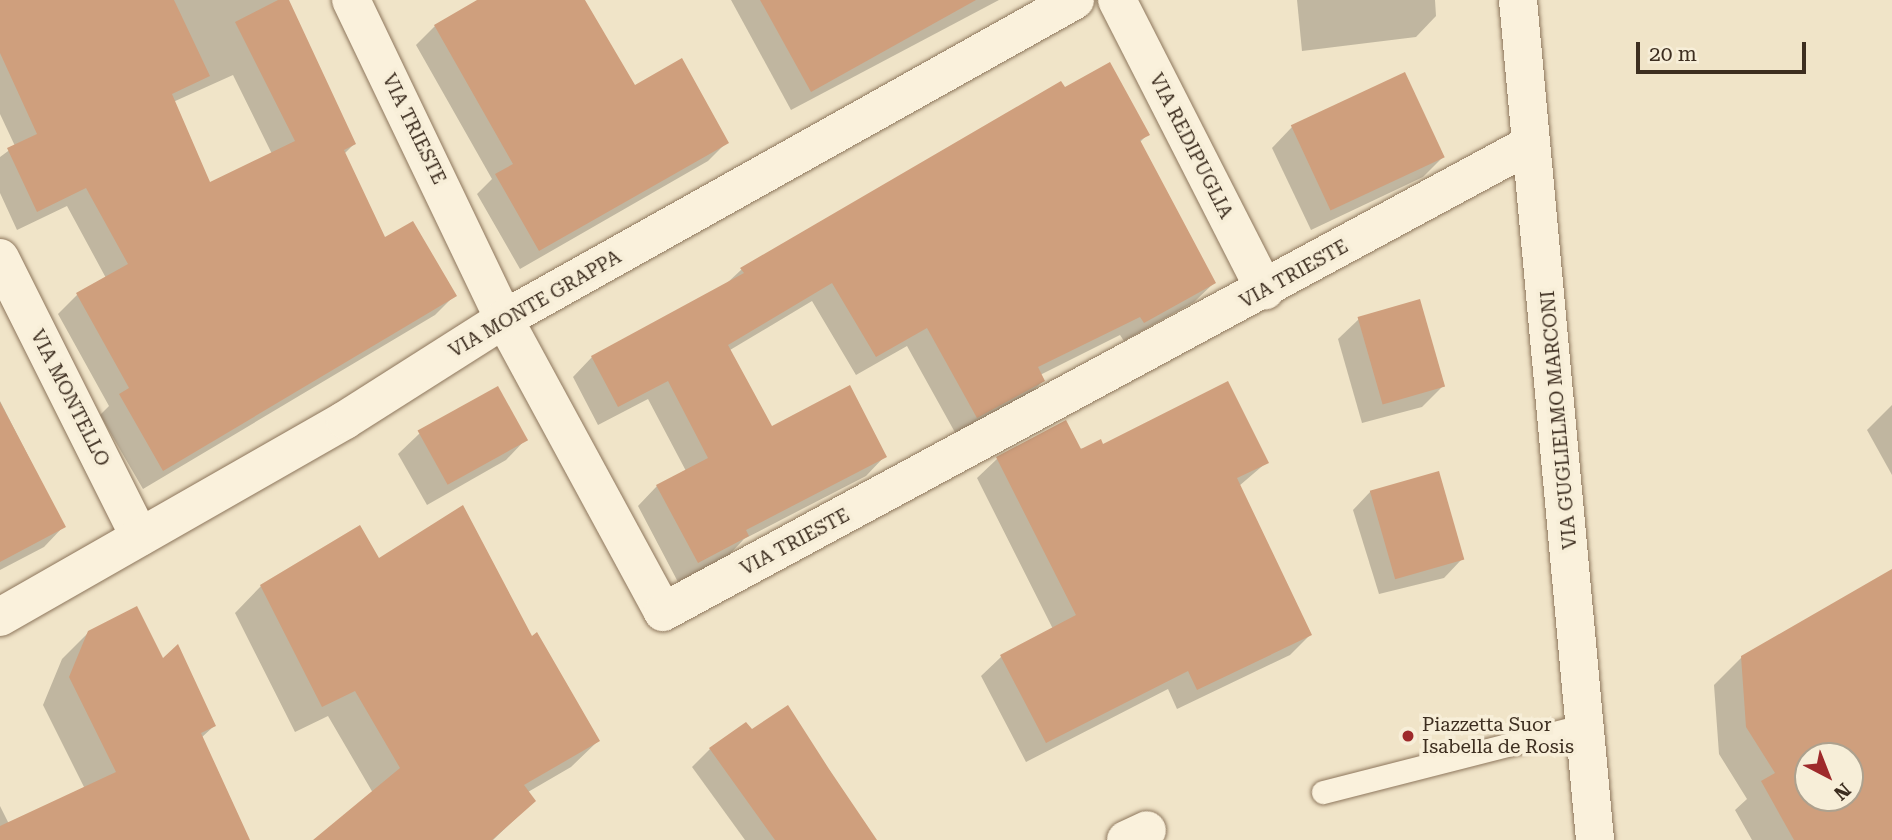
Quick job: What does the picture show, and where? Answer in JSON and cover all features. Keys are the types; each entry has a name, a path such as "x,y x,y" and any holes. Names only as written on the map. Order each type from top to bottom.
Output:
{"street":[{"name":"VIA TRIESTE","path":"351,0 505,319 663,612 1265,291 1531,144"},
{"name":"VIA MONTE GRAPPA","path":"0,617 345,420 505,319 1075,0"},
{"name":"VIA REDIPUGLIA","path":"1117,0 1265,291"},
{"name":"VIA GUGLIELMO MARCONI","path":"1518,0 1595,840"},
{"name":"VIA MONTELLO","path":"0,258 139,537"}],"lane":[{"path":"1323,792 1586,725"}],"building":[{"path":"0,0 174,0 210,76 172,94 210,182 295,141 235,22 278,0 289,0 356,144 344,150 385,237 413,221 457,296 163,471 119,394 129,388 76,293 128,264 86,188 37,212 7,148 37,134 0,53"},
{"path":"477,0 585,0 635,85 682,58 729,143 539,251 495,174 513,164 434,25"},
{"path":"760,0 976,0 811,92"},
{"path":"1110,62 1150,135 1140,140 1216,283 1144,323 1140,317 1038,367 1045,381 977,418 927,328 876,357 832,283 728,345 772,426 850,385 887,457 746,530 749,536 698,563 656,485 708,458 668,381 618,407 591,356 744,273 740,268 1061,81 1065,87"},
{"path":"1405,72 1445,157 1331,210 1291,125"},
{"path":"1420,299 1445,386 1383,404 1358,317"},
{"path":"1228,381 1269,463 1237,478 1312,635 1197,690 1188,671 1046,743 1000,655 1076,615 996,457 1066,420 1081,449 1101,439 1103,444"},
{"path":"498,386 528,440 448,485 418,431"},
{"path":"0,402 66,527 0,562"},
{"path":"1439,471 1464,559 1395,579 1370,491"},
{"path":"463,505 532,636 537,632 600,741 524,785 536,801 492,840 313,840 400,768 355,691 322,707 260,585 360,525 379,558"},
{"path":"1892,569 1892,840 1794,840 1761,781 1775,773 1746,727 1741,656"},
{"path":"137,606 163,658 178,644 216,726 201,733 250,840 0,840 0,826 116,772 69,677 88,631"},
{"path":"788,705 877,840 775,840 709,748 746,722 752,729"}],"place":[{"name":"Piazzetta Suor Isabella de Rosis","path":"1408,736"}]}
